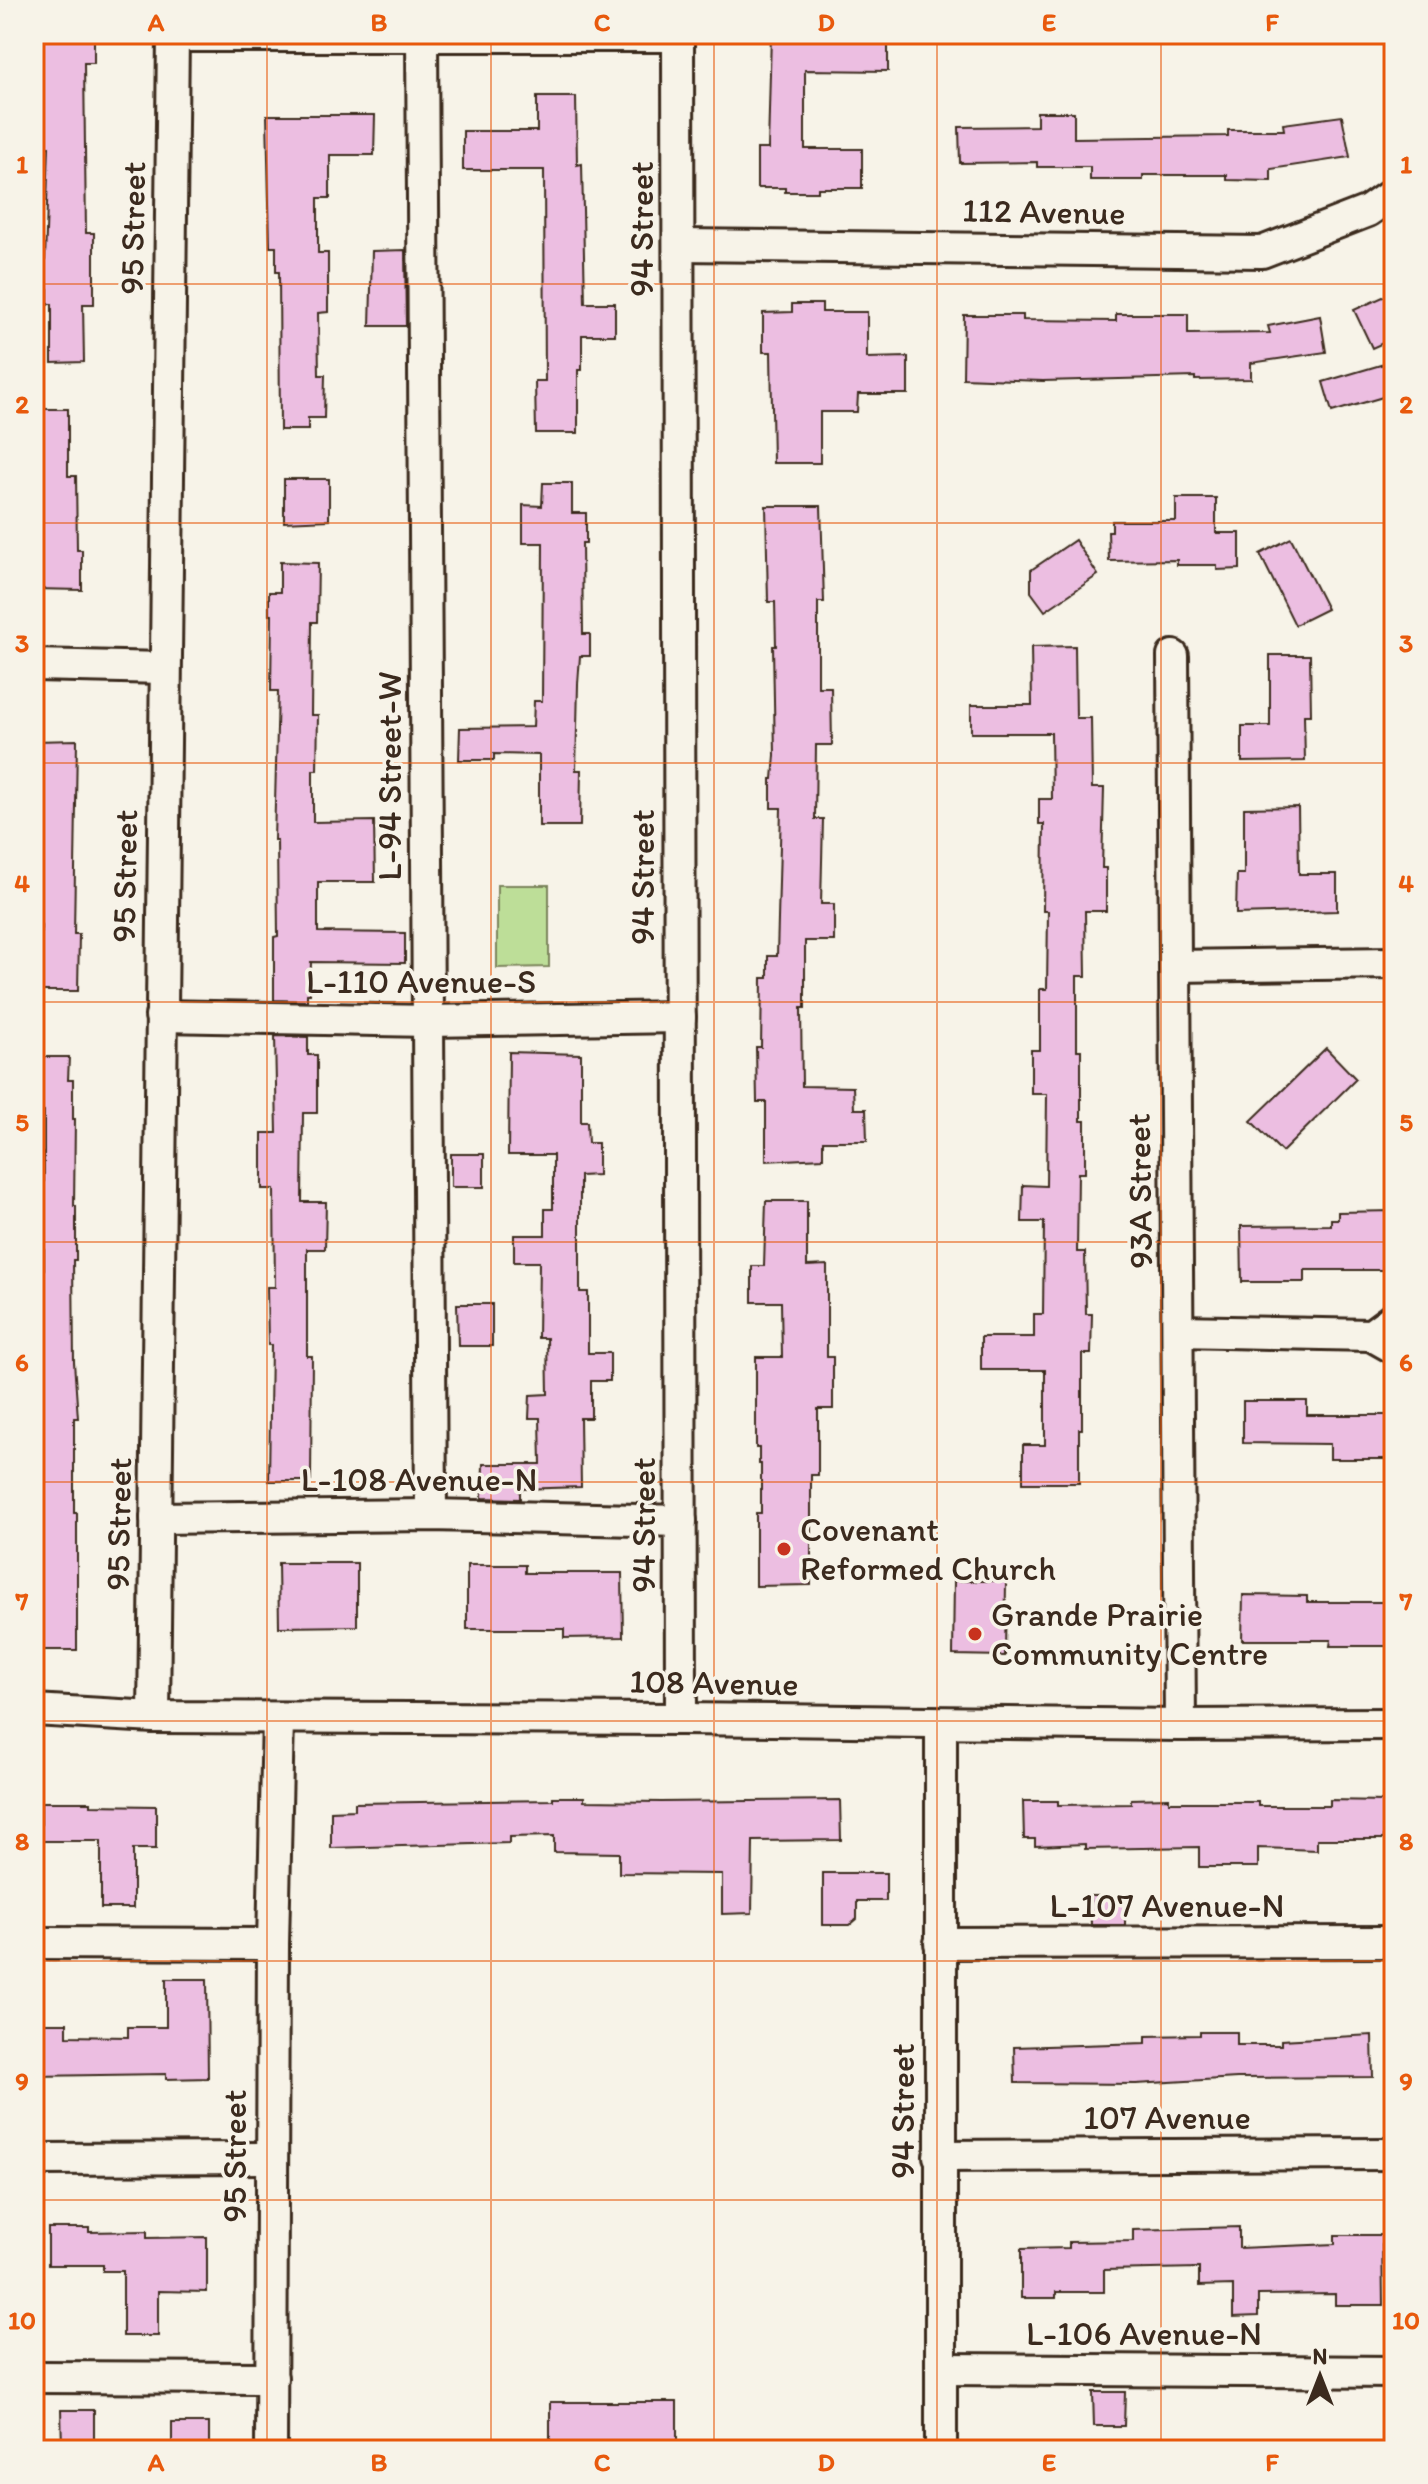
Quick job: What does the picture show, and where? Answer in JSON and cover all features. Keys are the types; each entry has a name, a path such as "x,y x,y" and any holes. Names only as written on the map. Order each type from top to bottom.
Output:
{"street":[{"path":"422,36 678,35"},
{"name":"94 Street","path":"678,35 681,1719"},
{"name":"95 Street","path":"154,1717 173,36 422,36"},
{"name":"L-94 Street-W","path":"422,36 431,1515"},
{"name":"112 Avenue","path":"680,245 1262,252 1368,211 1394,193"},
{"name":"93A Street","path":"1173,656 1180,1725"},
{"path":"34,665 165,668"},
{"path":"1175,966 1394,963"},
{"name":"L-110 Avenue-S","path":"161,1016 429,1021 680,1017"},
{"path":"1179,1331 1386,1334"},
{"name":"L-108 Avenue-N","path":"156,1518 431,1515 681,1521"},
{"name":"108 Avenue","path":"34,1710 154,1717 1394,1724"},
{"name":"95 Street","path":"271,2450 273,1944 278,1718"},
{"name":"94 Street","path":"941,1723 941,2450"},
{"name":"L-107 Avenue-N","path":"940,1943 1394,1942"},
{"path":"34,1943 273,1944"},
{"name":"107 Avenue","path":"939,2156 1394,2154"},
{"path":"34,2159 272,2158"},
{"name":"L-106 Avenue-N","path":"941,2369 1394,2372"},
{"path":"34,2377 272,2378"}],"green space":[{"path":"497,885 549,885 549,967 497,968"}],"building":[{"path":"41,34 88,34 88,39 94,39 94,63 84,63 86,233 94,233 94,304 83,304 84,362 52,363 52,304 48,304 48,289 44,289 49,147 39,147"},
{"path":"771,34 888,34 888,71 805,70 805,149 862,149 862,188 785,192 785,188 757,188 757,149 768,149"},
{"path":"537,97 576,97 577,165 582,164 585,303 615,303 615,335 582,335 582,370 578,370 578,433 536,433 535,381 545,381 544,170 463,170 463,131 537,131"},
{"path":"1037,112 1074,112 1074,138 1228,136 1228,130 1284,130 1283,124 1342,116 1350,157 1271,169 1271,181 1227,180 1227,175 1143,175 1143,180 1090,180 1090,167 1037,167 1037,162 960,163 959,127 1037,126"},
{"path":"267,115 375,115 374,155 330,155 330,198 318,198 318,253 328,253 328,312 318,313 319,375 325,375 324,418 308,418 308,430 280,430 279,272 276,272 276,247 270,247"},
{"path":"405,250 406,326 370,326 372,251"},
{"path":"1394,292 1394,338 1372,348 1354,310"},
{"path":"792,304 822,304 822,312 867,312 867,358 908,357 908,394 858,394 857,412 820,412 820,463 773,463 771,352 763,352 763,313 792,312"},
{"path":"1116,314 1188,314 1188,334 1270,333 1268,326 1320,316 1326,352 1251,363 1251,379 1195,380 1195,377 1043,381 963,378 964,315 1023,315 1023,320 1116,321"},
{"path":"1384,364 1393,394 1332,412 1323,382"},
{"path":"34,409 68,409 68,476 76,476 77,550 82,550 82,590 34,589 34,550 39,550 39,466 34,466"},
{"path":"284,479 329,479 329,520 284,522"},
{"path":"543,483 572,483 572,513 586,513 586,543 582,543 583,634 590,634 590,656 580,656 578,684 576,770 581,770 580,826 539,826 539,755 494,754 494,760 459,760 460,728 533,727 534,701 542,701 543,543 523,543 523,505 542,506"},
{"path":"1176,498 1216,498 1216,533 1240,533 1240,569 1217,570 1217,565 1177,565 1177,560 1109,561 1108,531 1112,531 1112,521 1176,521"},
{"path":"766,506 821,506 824,602 818,602 818,687 831,687 832,745 816,745 815,819 823,819 821,904 834,904 834,941 805,941 805,1008 801,1008 802,1086 853,1087 854,1109 866,1109 867,1141 823,1141 823,1158 766,1161 766,1102 757,1102 756,1047 761,1047 762,978 768,978 768,956 777,956 781,808 771,808 775,755 773,646 776,646 775,602 768,602"},
{"path":"1291,538 1327,609 1295,625 1260,554"},
{"path":"1075,540 1098,575 1045,611 1031,592 1031,570"},
{"path":"280,562 318,563 317,622 312,622 311,715 318,715 317,770 313,770 313,822 374,821 375,882 318,882 318,932 405,933 405,963 311,962 307,1001 274,1000 274,937 278,936 277,840 274,840 278,691 271,691 272,615 269,615 269,592 280,592"},
{"path":"1075,646 1076,718 1091,718 1092,788 1104,788 1102,868 1106,868 1106,911 1085,911 1086,976 1077,976 1077,1050 1081,1050 1085,1173 1078,1173 1077,1252 1085,1252 1086,1314 1092,1314 1091,1354 1082,1354 1079,1483 1023,1483 1023,1445 1045,1445 1045,1370 981,1370 981,1337 1034,1337 1034,1314 1043,1314 1044,1222 1022,1222 1023,1185 1046,1186 1047,1094 1031,1094 1031,1050 1040,1050 1040,989 1047,989 1048,911 1043,911 1044,824 1039,824 1039,799 1052,799 1051,733 971,733 971,705 1032,705 1031,647"},
{"path":"1270,655 1310,655 1311,715 1304,715 1305,761 1242,762 1242,726 1270,726"},
{"path":"77,740 74,934 79,934 78,991 40,991 41,926 34,926 34,874 40,874 34,741"},
{"path":"1298,807 1299,874 1337,874 1337,911 1236,914 1237,874 1244,874 1244,808"},
{"path":"275,1036 308,1037 308,1055 317,1055 317,1113 303,1113 302,1202 326,1202 325,1249 307,1249 307,1356 312,1356 311,1481 269,1481 271,1345 268,1345 267,1287 275,1287 274,1189 262,1189 262,1133 277,1133"},
{"path":"1326,1048 1356,1079 1282,1152 1251,1121"},
{"path":"509,1052 581,1054 581,1122 587,1122 588,1143 598,1143 598,1175 580,1176 580,1292 588,1292 588,1353 610,1353 610,1381 591,1381 591,1418 580,1418 581,1487 520,1489 520,1499 482,1498 483,1464 541,1464 540,1418 529,1418 530,1395 548,1394 547,1338 538,1338 539,1262 514,1262 514,1235 545,1235 545,1209 553,1209 553,1155 508,1155"},
{"path":"34,1057 69,1057 68,1080 73,1080 76,1206 74,1362 78,1418 74,1418 77,1650 36,1650 34,1628 39,1428 36,1278 44,1278 44,1111 34,1111"},
{"path":"451,1154 484,1154 484,1187 451,1187"},
{"path":"766,1201 807,1201 807,1266 827,1265 827,1357 833,1357 833,1409 818,1409 818,1475 811,1475 811,1585 756,1586 756,1513 761,1513 761,1464 759,1448 756,1448 756,1357 782,1357 781,1302 752,1302 752,1266 764,1266"},
{"path":"1394,1211 1394,1270 1305,1270 1305,1282 1242,1282 1241,1226 1331,1225 1331,1219 1338,1219 1338,1212"},
{"path":"457,1304 492,1304 492,1346 458,1346"},
{"path":"1243,1401 1307,1401 1307,1415 1393,1415 1394,1459 1330,1459 1330,1444 1243,1443"},
{"path":"278,1563 357,1563 357,1626 279,1627"},
{"path":"467,1565 525,1565 525,1573 622,1573 623,1637 564,1638 564,1629 467,1629"},
{"path":"954,1581 1006,1581 1005,1656 953,1655"},
{"path":"1243,1595 1307,1596 1307,1602 1394,1602 1394,1646 1330,1646 1331,1640 1242,1640"},
{"path":"553,1797 584,1797 584,1801 661,1802 840,1800 841,1840 753,1841 752,1913 722,1914 722,1874 619,1873 619,1853 554,1852 554,1836 509,1837 509,1843 331,1848 331,1811 355,1810 355,1803 553,1800"},
{"path":"1169,1798 1169,1802 1258,1802 1258,1806 1330,1806 1330,1800 1384,1801 1384,1839 1317,1839 1317,1850 1258,1848 1258,1867 1199,1867 1199,1847 1085,1849 1085,1844 1035,1846 1035,1839 1024,1839 1023,1801 1058,1801 1058,1805 1131,1804 1131,1799"},
{"path":"41,1802 156,1806 156,1849 133,1849 133,1908 101,1908 101,1841 41,1841"},
{"path":"823,1873 886,1873 886,1901 857,1901 857,1919 850,1925 823,1925"},
{"path":"1090,1896 1125,1896 1125,1925 1091,1925"},
{"path":"166,1979 207,1979 208,2078 166,2079 166,2074 34,2076 34,2023 67,2023 67,2036 128,2037 128,2027 166,2027"},
{"path":"1200,2032 1237,2032 1237,2045 1281,2045 1281,2040 1372,2035 1373,2077 1237,2078 1136,2084 1015,2083 1014,2047 1146,2043 1146,2036 1200,2035"},
{"path":"1239,2227 1239,2248 1335,2244 1335,2235 1382,2235 1383,2305 1335,2305 1335,2294 1258,2295 1258,2316 1233,2317 1233,2285 1199,2286 1199,2268 1104,2270 1104,2292 1056,2292 1056,2298 1021,2298 1021,2249 1069,2248 1069,2242 1133,2241 1133,2230"},
{"path":"48,2228 89,2228 89,2232 147,2231 147,2238 207,2237 207,2292 158,2291 158,2336 123,2336 123,2271 103,2271 103,2265 48,2265"},
{"path":"1093,2392 1125,2392 1124,2426 1094,2426"},
{"path":"550,2402 677,2402 677,2450 550,2450"},
{"path":"61,2410 94,2410 94,2445 62,2446"},
{"path":"172,2423 209,2423 209,2450 172,2450"}],"place":[{"name":"Covenant Reformed Church","path":"784,1549"},
{"name":"Grande Prairie Community Centre","path":"975,1634"}]}
